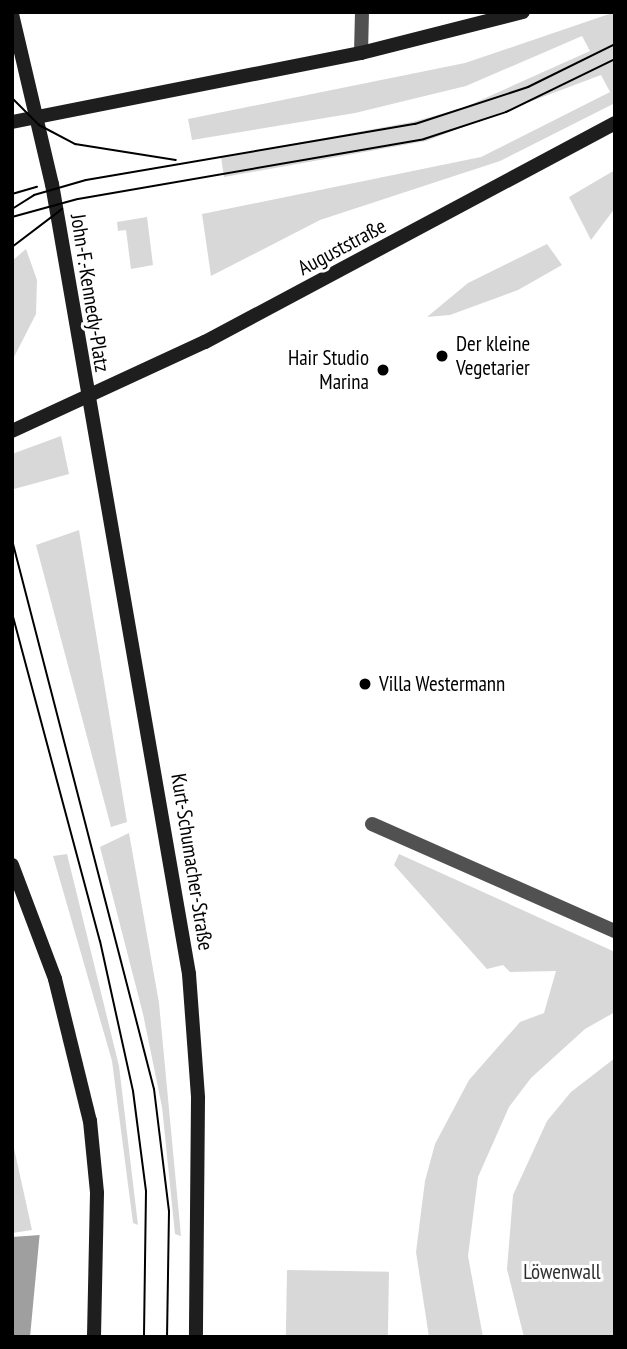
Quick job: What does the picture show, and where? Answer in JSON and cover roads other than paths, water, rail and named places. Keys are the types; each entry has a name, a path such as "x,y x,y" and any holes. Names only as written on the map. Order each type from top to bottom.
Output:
{"main road":[{"path":"12,122 361,53 523,12"},
{"name":"John-F.-Kennedy-Platz","path":"12,14 37,116 85,399 12,431"},
{"name":"Auguststraße","path":"85,399 615,123"},
{"name":"Kurt-Schumacher-Straße","path":"85,399 189,974 199,1252 196,1337"},
{"path":"12,865 75,1049 90,1121 97,1222 94,1337"}],"street":[{"path":"361,53 362,12"},
{"path":"372,824 615,931"}],"tram line":[{"path":"12,209 34,195 86,180 415,124 528,87 615,44"},
{"path":"12,217 78,199 424,139 506,112 615,59"},
{"path":"12,98 39,125 75,144 176,160"},
{"path":"12,194 37,187"},
{"path":"12,247 62,209"},
{"path":"12,540 154,1089 169,1211 167,1337"},
{"path":"12,613 100,941 133,1091 146,1191 144,1337"}],"place":[{"name":"Der kleine Vegetarier","path":"442,356"},
{"name":"Hair Studio Marina","path":"383,370"},
{"name":"Villa Westermann","path":"365,684"}],"park label":[{"name":"Löwenwall","path":"562,1272"}]}
